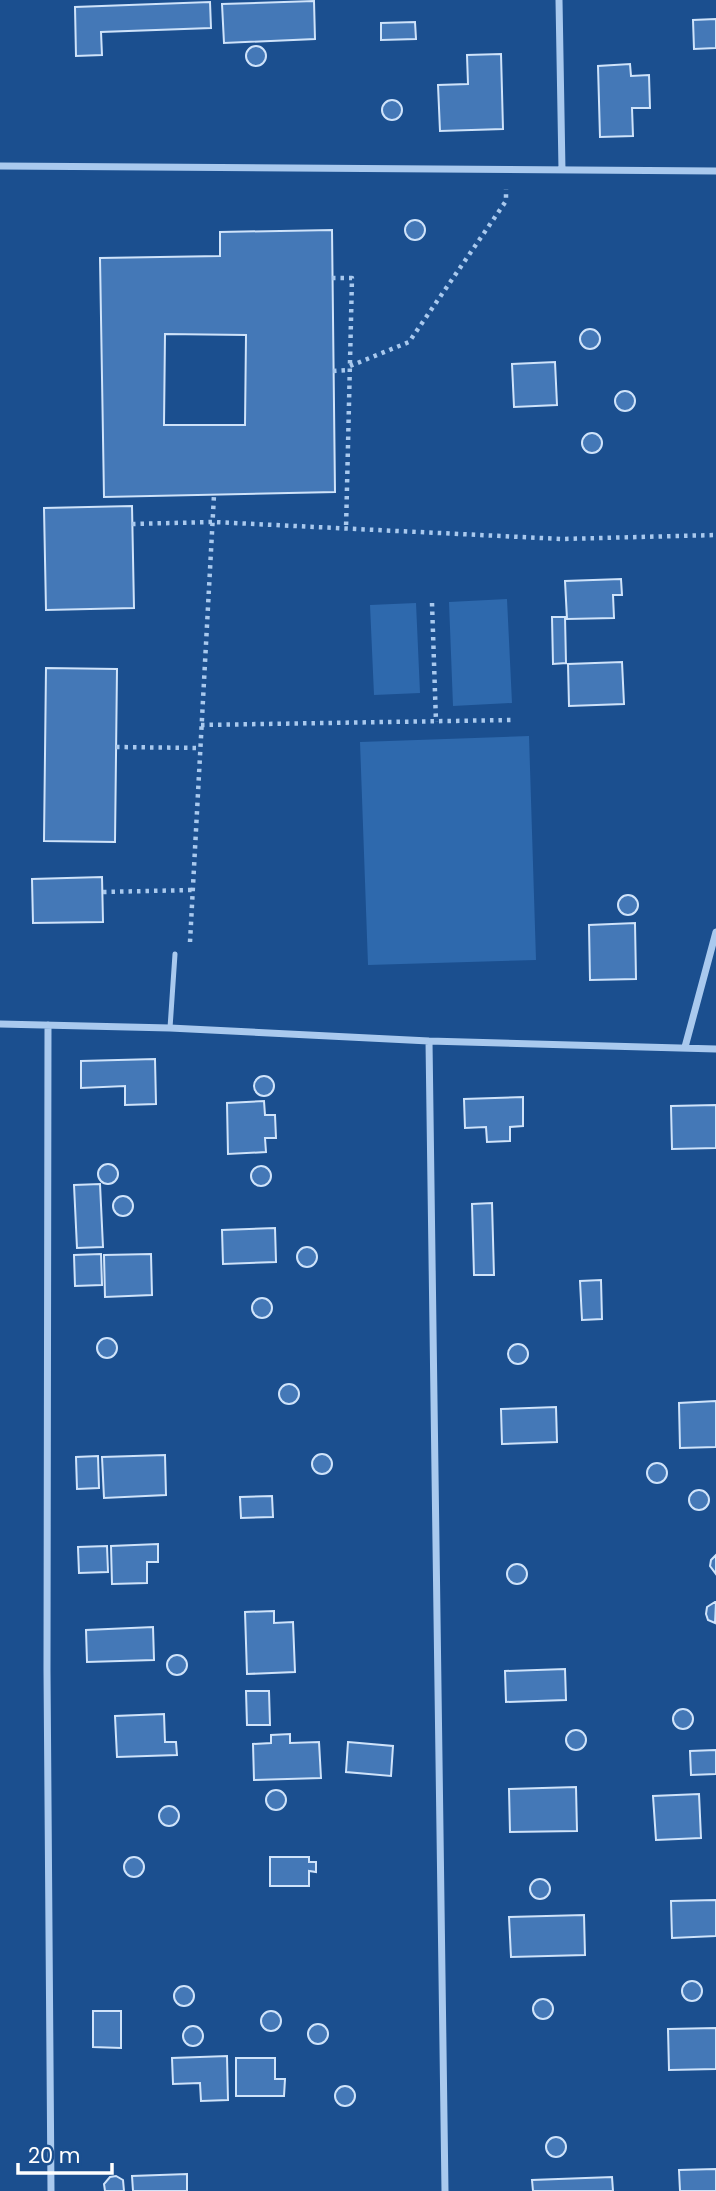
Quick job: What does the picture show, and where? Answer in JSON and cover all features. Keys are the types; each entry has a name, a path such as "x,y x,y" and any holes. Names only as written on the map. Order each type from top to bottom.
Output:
{"street":[{"path":"559,0 562,170"},
{"path":"0,166 716,171"},
{"path":"685,1047 716,932"},
{"path":"0,1024 716,1049"},
{"path":"48,1025 47,1670 51,2191"},
{"path":"429,1041 445,2191"}],"lane":[{"path":"170,1028 175,954"}],"path":[{"path":"333,371 350,368 409,342 506,201 505,169"},
{"path":"332,278 352,278 346,529"},
{"path":"175,954 176,944 189,944 214,495"},
{"path":"132,524 213,522 562,540 716,535"},
{"path":"432,603 436,722"},
{"path":"201,725 512,720"},
{"path":"116,747 200,748"},
{"path":"103,891 192,890"}],"shaded area":[{"path":"507,599 512,703 453,706 449,602"},
{"path":"416,603 420,693 374,695 370,605"},
{"path":"529,736 536,960 368,965 360,742"}],"building":[{"path":"314,1 315,39 224,43 222,4"},
{"path":"210,2 211,28 101,32 102,55 76,56 75,7"},
{"path":"716,19 716,48 694,49 693,20"},
{"path":"415,22 416,39 381,40 381,23"},
{"path":"252,46 260,46 266,56 260,66 252,66 246,60 246,52"},
{"path":"501,54 503,129 440,131 438,85 468,84 467,55"},
{"path":"630,64 631,76 649,75 650,108 632,108 633,136 600,137 598,66"},
{"path":"388,100 396,100 402,110 396,120 388,120 382,114 382,106"},
{"path":"411,220 419,220 425,230 419,240 411,240 405,234 405,226"},
{"path":"332,230 335,492 104,497 100,258 220,256 220,232","holes":["165,334 246,335 245,425 164,425"]},
{"path":"586,329 594,329 600,339 594,349 586,349 580,343 580,335"},
{"path":"555,362 557,405 514,407 512,364"},
{"path":"621,391 629,391 635,401 629,411 621,411 615,405 615,397"},
{"path":"588,433 596,433 602,443 596,453 588,453 582,447 582,439"},
{"path":"132,506 134,608 46,610 44,508"},
{"path":"621,579 622,595 613,595 614,618 567,619 565,581"},
{"path":"552,617 565,617 566,663 553,664"},
{"path":"622,662 624,704 569,706 568,664"},
{"path":"46,668 117,669 115,842 44,841"},
{"path":"102,877 103,922 33,923 32,879"},
{"path":"624,895 632,895 638,905 632,915 624,915 618,909 618,901"},
{"path":"635,923 636,979 590,980 589,925"},
{"path":"155,1059 156,1104 125,1105 125,1086 81,1088 81,1061"},
{"path":"264,1076 271,1079 274,1086 271,1093 264,1096 257,1093 254,1086 257,1079"},
{"path":"523,1097 523,1126 510,1127 510,1141 487,1142 486,1127 465,1128 464,1099"},
{"path":"264,1101 265,1115 275,1115 276,1138 265,1138 266,1152 228,1154 227,1103"},
{"path":"716,1105 716,1148 672,1149 671,1106"},
{"path":"104,1164 112,1164 118,1174 112,1184 104,1184 98,1178 98,1170"},
{"path":"257,1166 265,1166 271,1176 265,1186 257,1186 251,1180 251,1172"},
{"path":"100,1184 103,1247 77,1248 74,1185"},
{"path":"123,1196 130,1199 133,1206 130,1213 123,1216 116,1213 113,1206 116,1199"},
{"path":"492,1203 494,1275 474,1275 472,1204"},
{"path":"275,1228 276,1262 223,1264 222,1230"},
{"path":"307,1247 314,1250 317,1257 314,1264 307,1267 300,1264 297,1257 300,1250"},
{"path":"101,1254 102,1285 75,1286 74,1255"},
{"path":"151,1254 152,1295 105,1297 104,1255"},
{"path":"601,1280 602,1319 582,1320 580,1281"},
{"path":"258,1298 266,1298 272,1308 266,1318 258,1318 252,1312 252,1304"},
{"path":"103,1338 111,1338 117,1348 111,1358 103,1358 97,1352 97,1344"},
{"path":"514,1344 522,1344 528,1354 522,1364 514,1364 508,1358 508,1350"},
{"path":"285,1384 293,1384 299,1394 293,1404 285,1404 279,1398 279,1390"},
{"path":"716,1401 716,1447 680,1448 679,1403"},
{"path":"556,1407 557,1442 502,1444 501,1409"},
{"path":"322,1454 329,1457 332,1464 329,1471 322,1474 315,1471 312,1464 315,1457"},
{"path":"165,1455 166,1495 104,1498 102,1457"},
{"path":"98,1456 99,1488 77,1489 76,1457"},
{"path":"657,1463 664,1466 667,1473 664,1480 657,1483 650,1480 647,1473 650,1466"},
{"path":"695,1490 703,1490 709,1500 703,1510 695,1510 689,1504 689,1496"},
{"path":"272,1496 273,1517 241,1518 240,1497"},
{"path":"158,1544 158,1562 147,1562 147,1583 112,1584 111,1546"},
{"path":"107,1546 108,1572 79,1573 78,1547"},
{"path":"716,1555 716,1574 710,1566"},
{"path":"513,1564 521,1564 527,1574 521,1584 513,1584 507,1578 507,1570"},
{"path":"716,1602 715,1623 708,1620 706,1614 707,1607"},
{"path":"274,1611 274,1623 293,1622 295,1672 247,1674 245,1612"},
{"path":"153,1627 154,1660 87,1662 86,1630"},
{"path":"173,1655 181,1655 187,1665 181,1675 173,1675 167,1669 167,1661"},
{"path":"565,1669 566,1700 506,1702 505,1671"},
{"path":"246,1691 269,1691 270,1725 247,1725"},
{"path":"679,1709 687,1709 693,1719 687,1729 679,1729 673,1723 673,1715"},
{"path":"164,1714 165,1742 176,1742 177,1755 117,1757 115,1716"},
{"path":"572,1730 580,1730 586,1740 580,1750 572,1750 566,1744 566,1736"},
{"path":"290,1734 290,1743 319,1742 321,1778 254,1780 253,1744 271,1743 271,1735"},
{"path":"348,1742 393,1746 391,1776 346,1772"},
{"path":"716,1750 716,1774 691,1775 690,1751"},
{"path":"576,1787 577,1831 510,1832 509,1789"},
{"path":"272,1790 280,1790 286,1800 280,1810 272,1810 266,1804 266,1796"},
{"path":"699,1794 701,1838 656,1840 653,1796"},
{"path":"165,1806 173,1806 179,1816 173,1826 165,1826 159,1820 159,1812"},
{"path":"130,1857 138,1857 144,1867 138,1877 130,1877 124,1871 124,1863"},
{"path":"270,1857 309,1857 309,1862 316,1862 316,1872 309,1871 309,1886 270,1886"},
{"path":"536,1879 544,1879 550,1889 544,1899 536,1899 530,1893 530,1885"},
{"path":"716,1900 716,1936 672,1938 671,1901"},
{"path":"584,1915 585,1955 511,1957 509,1917"},
{"path":"688,1981 696,1981 702,1991 696,2001 688,2001 682,1995 682,1987"},
{"path":"184,1986 191,1989 194,1996 191,2003 184,2006 177,2003 174,1996 177,1989"},
{"path":"539,1999 547,1999 553,2009 547,2019 539,2019 533,2013 533,2005"},
{"path":"93,2011 121,2011 121,2048 93,2047"},
{"path":"271,2011 278,2014 281,2021 278,2028 271,2031 264,2028 261,2021 264,2014"},
{"path":"314,2024 322,2024 328,2034 322,2044 314,2044 308,2038 308,2030"},
{"path":"193,2026 200,2029 203,2036 200,2043 193,2046 186,2043 183,2036 186,2029"},
{"path":"716,2028 716,2069 669,2070 668,2029"},
{"path":"227,2056 228,2100 201,2101 200,2083 173,2084 172,2058"},
{"path":"236,2058 275,2058 275,2079 285,2079 284,2096 236,2096"},
{"path":"341,2086 349,2086 355,2096 349,2106 341,2106 335,2100 335,2092"},
{"path":"552,2137 560,2137 566,2147 560,2157 552,2157 546,2151 546,2143"},
{"path":"716,2169 716,2191 680,2191 679,2170"},
{"path":"187,2174 187,2191 133,2191 132,2176"},
{"path":"116,2176 123,2180 124,2191 105,2191 104,2184 110,2177"},
{"path":"612,2177 613,2191 533,2191 532,2180"}]}
